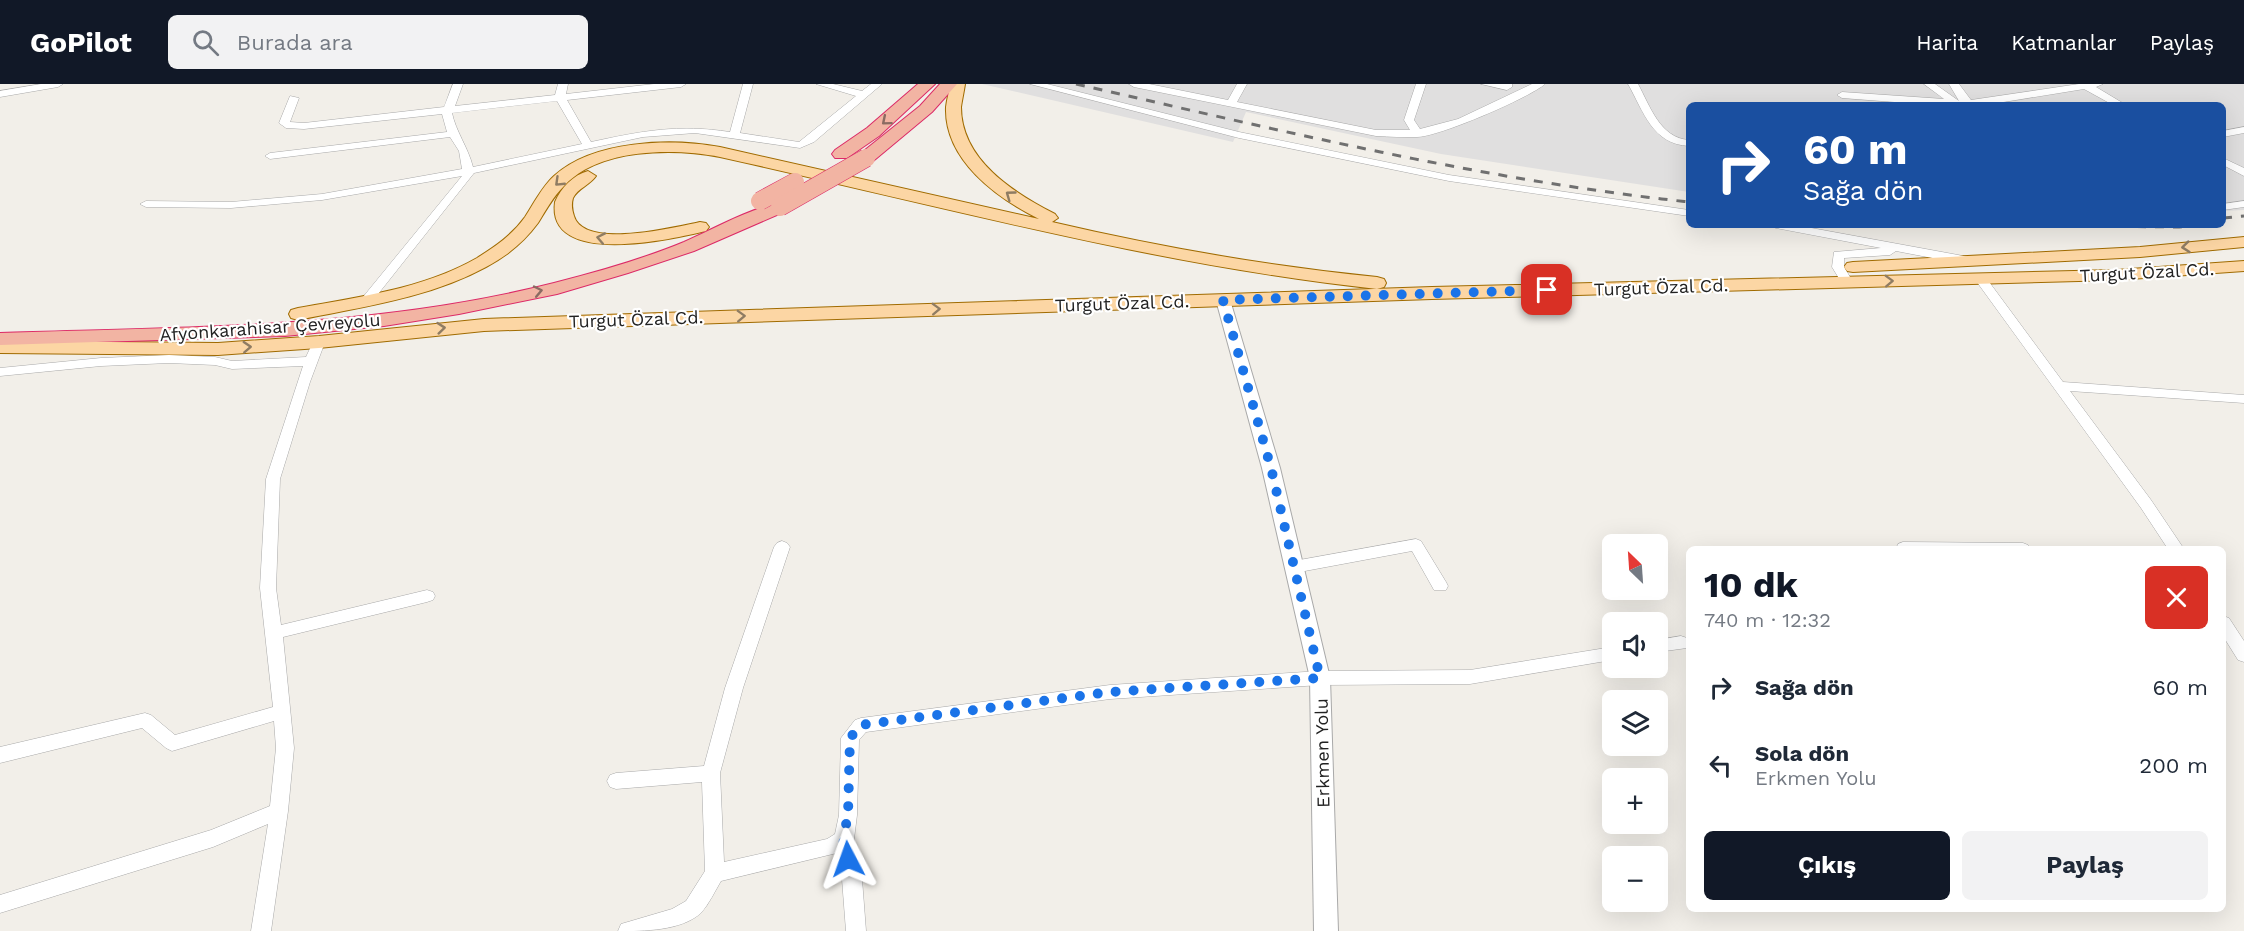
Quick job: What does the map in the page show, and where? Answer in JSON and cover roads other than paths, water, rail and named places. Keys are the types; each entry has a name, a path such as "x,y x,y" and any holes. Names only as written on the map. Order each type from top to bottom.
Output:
{"highway":[{"name":"Afyonkarahisar Çevreyolu","path":"0,324 298,314 386,305 500,285 629,252 700,227 760,201 806,177 873,132 927,84"},
{"name":"Afyonkarahisar Çevreyolu","path":"0,339 285,330 384,320 459,308 556,288 621,270 687,247 780,207 866,158 926,109 949,84"}],"main road":[{"path":"958,84 955,100 956,127 971,158 1009,195 1035,212 1080,232"},
{"path":"298,314 409,291 478,265 506,248 521,234 553,187 569,172 596,160 652,147 676,146 709,150 1162,250 1309,277 1434,289"},
{"path":"700,227 642,240 603,240 577,231 567,222 563,213 563,202 580,181 598,171 646,158 672,157 1242,274 1327,285 1434,289"},
{"name":"Turgut Özal Cd.","path":"1843,275 1969,261 2140,252 2244,242"},
{"name":"Turgut Özal Cd.","path":"0,347 218,349 319,342 484,324 1223,300 1434,289 1843,275 1980,278 2116,275 2244,266"}],"street":[{"path":"0,94 58,84"},
{"path":"367,300 469,174 464,151 453,134 448,110 458,84"},
{"path":"563,84 560,97 588,144"},
{"path":"294,98 284,123 304,126 681,84"},
{"path":"735,134 748,84"},
{"path":"821,84 864,95"},
{"path":"146,204 231,205 322,197 469,171 635,135 695,130 735,134 789,145 804,144 877,84"},
{"path":"1035,84 1239,135 1449,178 1686,213"},
{"path":"1134,84 1376,133 1418,134 1450,127 1540,84"},
{"path":"1231,104 1242,84"},
{"path":"1418,134 1409,120 1421,84"},
{"path":"1486,84 1507,87 1508,84"},
{"path":"1633,84 1663,135 1671,142 1686,143"},
{"path":"1929,84 1955,102"},
{"path":"1954,84 1967,102 2098,84"},
{"path":"2086,86 2115,102"},
{"path":"1849,102 1839,92 1945,102"},
{"path":"2001,99 2006,102"},
{"path":"2226,133 2244,130"},
{"path":"270,156 453,134"},
{"path":"2226,163 2244,173"},
{"path":"2226,207 2244,204"},
{"path":"1793,228 1969,261"},
{"path":"1843,275 1838,255 1920,250"},
{"path":"1980,278 2061,386 2174,546"},
{"name":"Erkmen Yolu","path":"1223,300 1271,468 1320,678 1326,931"},
{"path":"261,931 279,812 285,748 268,588 273,479 319,342"},
{"path":"0,372 101,362 192,360 215,361 232,365 311,361"},
{"path":"2061,386 2244,399"},
{"path":"1294,567 1416,544 1440,586"},
{"path":"628,931 676,917 693,908 715,873 711,773 734,688 782,548"},
{"path":"274,633 427,596"},
{"path":"2226,627 2244,655"},
{"path":"1668,645 1681,643"},
{"path":"856,931 852,879 843,839 848,815 850,738 861,725 1110,692 1320,678 1470,677 1602,656"},
{"path":"0,754 145,720 172,743 282,712"},
{"path":"616,781 711,773"},
{"path":"0,904 213,838 279,812"},
{"path":"715,873 831,848 843,839"}],"railway":[{"path":"1076,84 1304,136 1457,167 1612,193 1686,202"},
{"path":"2226,218 2244,216"}]}
